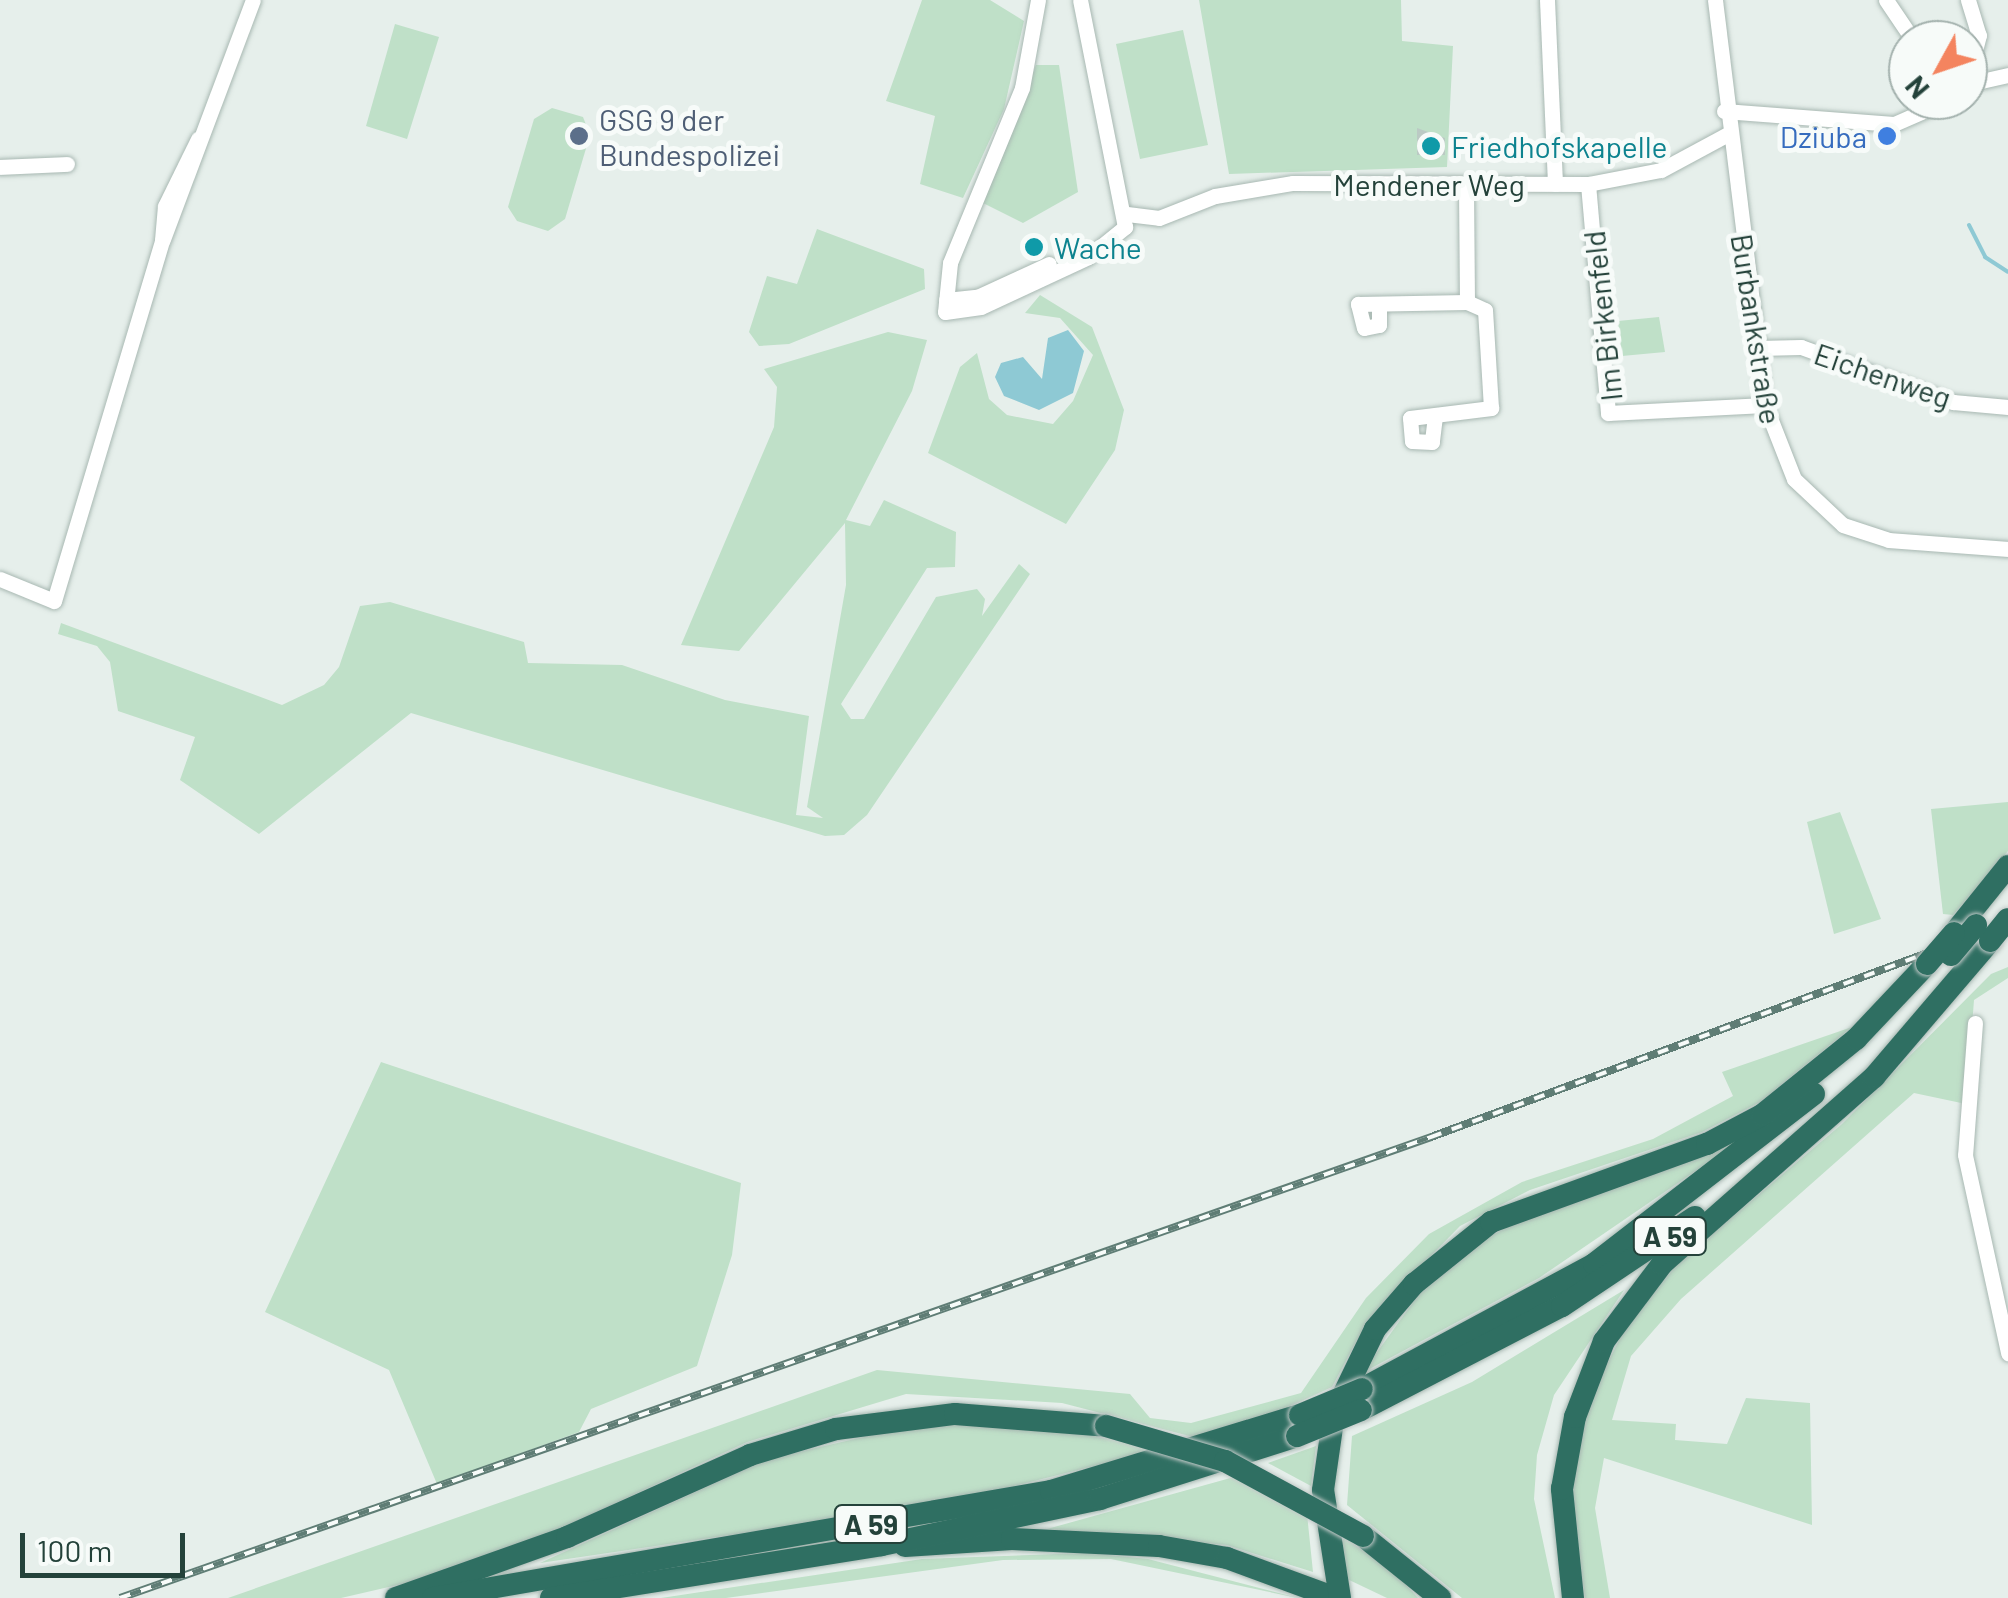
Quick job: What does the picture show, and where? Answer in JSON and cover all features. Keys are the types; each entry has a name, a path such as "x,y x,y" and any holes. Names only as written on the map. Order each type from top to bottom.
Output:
{"highway":[{"path":"1573,1598 1561,1522 1566,1458 1604,1342 1662,1264 1836,1114 1969,943 2008,866"},
{"name":"A 59","path":"551,1598 882,1545 1116,1494 1361,1400 1512,1336 1663,1241 1803,1131 1937,982 2008,885"},
{"name":"A 59","path":"1969,943 2008,918"},
{"path":"1338,1598 1323,1490 1334,1414 1375,1330 1414,1284 1491,1222 1747,1124 1799,1090 1908,993 1937,982"},
{"name":"A 59","path":"1361,1400 1514,1312 1644,1230 1785,1120 1908,993"},
{"path":"396,1598 567,1536 750,1455 836,1429 956,1414 1106,1426 1225,1461 1363,1536 1440,1598"},
{"name":"A 59","path":"433,1598 1051,1492 1298,1425"},
{"path":"882,1545 1091,1539 1227,1558 1338,1598"}],"street":[{"path":"0,580 54,601 162,240 253,0"},
{"path":"1038,0 1022,88 954,249 946,306 1021,283 1094,249 1122,230 1127,214 1101,130 1080,0"},
{"path":"1548,0 1554,184"},
{"name":"Burbankstraße","path":"1715,0 1726,135 1765,405 1794,479 1843,525 1888,540 2008,549"},
{"path":"1724,111 1894,124 1903,120"},
{"name":"Mendener Weg","path":"1127,214 1159,218 1215,196 1294,184 1588,184 1661,170 1726,135"},
{"path":"0,166 67,164"},
{"name":"Im Birkenfeld","path":"1588,184 1608,412 1765,405"},
{"path":"1466,185 1467,302"},
{"path":"1380,304 1467,302 1484,310 1491,408 1435,416"},
{"name":"Eichenweg","path":"1758,348 1802,347 1953,402 2008,407"},
{"path":"1975,1022 1966,1155 2008,1353"}],"green space":[{"path":"922,0 990,0 1024,21 1004,109 963,198 920,184 935,116 886,101"},
{"path":"1199,0 1401,0 1402,41 1453,46 1447,167 1229,174"},
{"path":"395,24 439,37 407,139 366,126"},
{"path":"1183,30 1208,145 1140,159 1116,44"},
{"path":"1036,65 1059,65 1078,192 1023,223 983,203"},
{"path":"552,108 583,117 590,135 565,219 548,231 517,221 508,207 534,119"},
{"path":"817,229 924,269 925,289 789,344 759,346 749,332 767,276 797,284"},
{"path":"1040,295 1092,327 1124,410 1115,450 1066,524 928,453 960,367 977,353 989,399 1007,415 1053,424 1073,401 1093,355 1060,318 1025,313"},
{"path":"1659,317 1665,352 1622,356 1618,321"},
{"path":"888,332 927,340 912,391 846,520 870,526 884,500 956,532 955,567 927,568 841,704 851,719 864,719 936,597 977,589 985,599 982,616 1019,564 1030,574 867,815 844,835 825,836 411,713 259,834 180,780 195,737 118,711 110,662 97,646 58,634 61,623 282,705 324,685 339,667 360,606 390,602 524,642 528,663 622,665 725,700 809,716 796,815 823,818 807,807 846,585 845,523 739,651 681,645 774,427 777,387 764,369"},
{"path":"2008,802 2008,851 1953,915 1943,914 1931,809"},
{"path":"1840,812 1881,919 1834,934 1807,822"},
{"path":"2008,967 2008,978 1974,1000 1966,1104 1914,1093 1681,1299 1631,1356 1612,1420 1676,1424 1675,1440 1727,1444 1746,1398 1810,1403 1812,1525 1604,1458 1595,1508 1610,1598 1585,1598 1570,1499 1587,1405 1624,1330 1678,1263 1842,1124 1991,974"},
{"path":"1852,1027 1760,1102 1702,1132 1530,1190 1460,1226 1367,1321 1332,1387 1256,1422 1201,1439 1062,1403 906,1394 747,1442 551,1533 419,1580 341,1598 228,1598 877,1370 1130,1394 1150,1418 1191,1423 1301,1393 1366,1298 1429,1234 1522,1182 1653,1139 1733,1096 1722,1072"},
{"path":"381,1062 741,1183 732,1255 697,1366 591,1409 579,1432 437,1484 389,1370 265,1312"},
{"path":"1748,1135 1539,1278 1362,1373 1422,1290 1473,1245 1543,1209"},
{"path":"1624,1290 1554,1395 1537,1455 1534,1499 1555,1598 1462,1598 1347,1505 1352,1436 1472,1382"},
{"path":"920,1424 1058,1428 1162,1449 946,1503 540,1563 768,1459"},
{"path":"1316,1446 1311,1486 1268,1463"},
{"path":"1234,1477 1307,1514 1313,1572 1227,1545 1047,1529"},
{"path":"1338,1532 1398,1576 1418,1598 1387,1598 1345,1578"},
{"path":"1088,1553 1148,1559 1298,1598 1111,1559 1003,1560 726,1598 661,1598 922,1559"}],"water":[{"path":"1068,330 1084,351 1073,393 1039,410 1004,396 995,377 1001,363 1023,357 1042,379 1048,338"}],"building":[{"name":"Friedhofskapelle","path":"1417,128 1445,138 1445,155 1417,155"}],"waterway":[{"path":"1969,225 1985,257 2008,272"}],"railway":[{"path":"120,1598 1431,1137 2008,923"}],"place":[{"name":"GSG 9 der Bundespolizei","path":"579,136"},
{"name":"Dziuba","path":"1887,136"},
{"name":"Friedhofskapelle","path":"1431,146"},
{"name":"Wache","path":"1034,247"}]}
